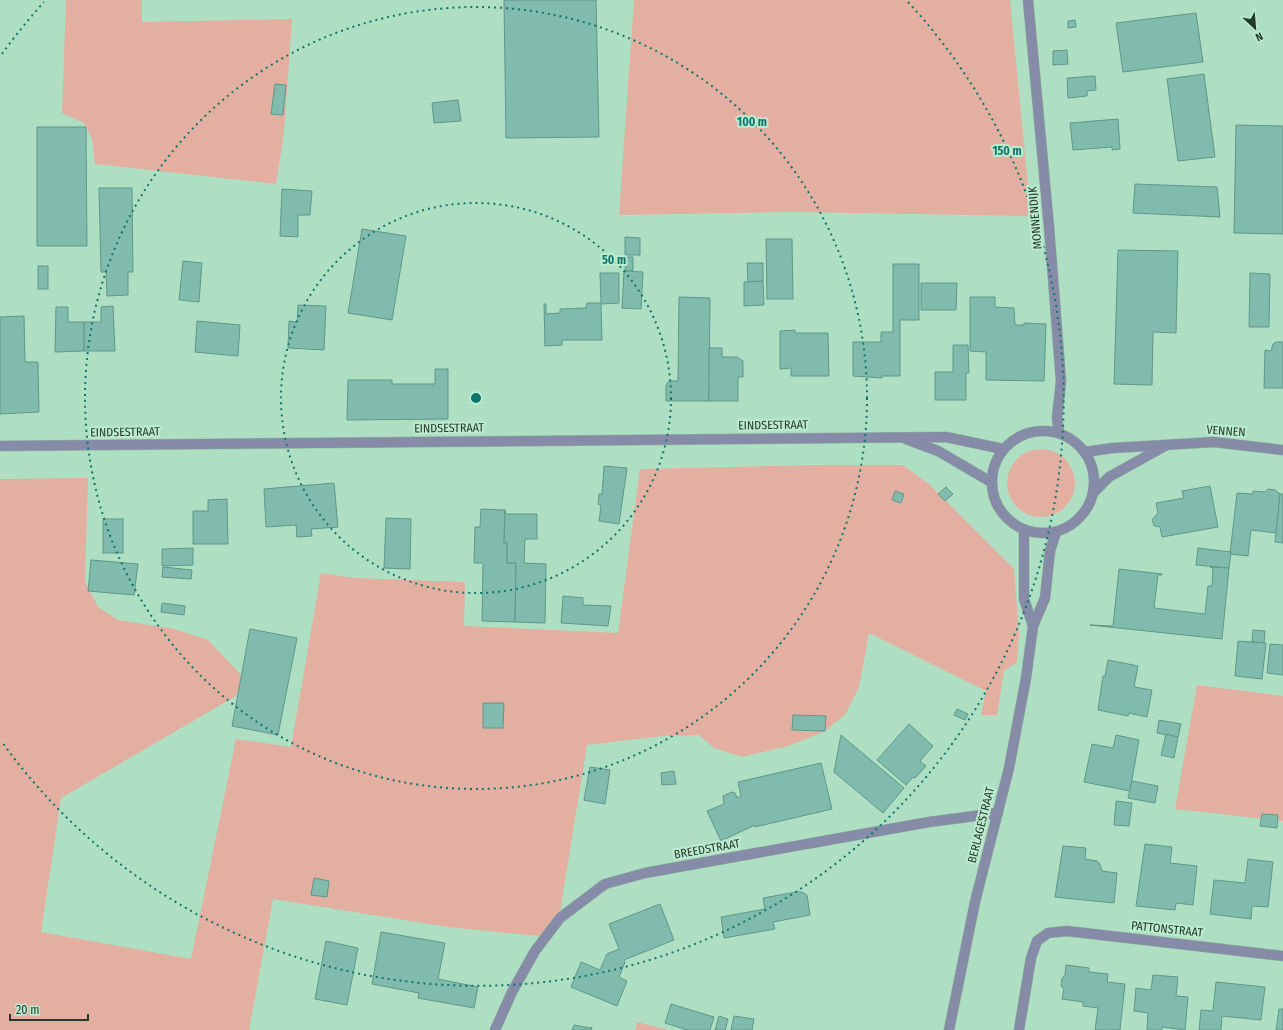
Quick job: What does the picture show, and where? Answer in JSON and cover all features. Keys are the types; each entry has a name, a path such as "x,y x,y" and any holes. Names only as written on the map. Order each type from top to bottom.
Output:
{"street":[{"name":"MONNENDIJK","path":"1028,0 1049,227 1061,381 1057,418 1059,433"},
{"path":"1036,430 1059,433 1072,439 1085,452 1092,464 1094,492 1088,506 1080,517 1069,526 1056,532 1040,533 1024,530 1010,522 1000,511 993,497 991,482 994,464 1003,449 1018,436 1036,430"},
{"name":"EINDSESTRAAT","path":"0,446 946,436 1003,449"},
{"name":"EINDSESTRAAT","path":"898,437 938,451 991,482"},
{"name":"VENNEN","path":"1085,452 1113,448 1214,442 1283,450"},
{"name":"VENNEN","path":"1094,492 1109,477 1167,444"},
{"name":"BERLAGESTRAAT","path":"1024,530 1024,599 1033,626"},
{"name":"BERLAGESTRAAT","path":"949,1030 975,902 1009,768 1026,678 1033,626 1044,598 1050,551 1056,532"},
{"name":"BREEDSTRAAT","path":"495,1030 512,992 535,951 560,918 606,884 645,873 929,822 998,813"},
{"name":"PATTONSTRAAT","path":"1019,1030 1031,958 1037,941 1048,933 1067,931 1283,956"}],"shaded area":[{"path":"66,0 142,0 142,22 292,19 284,133 276,184 95,164 92,139 84,123 62,113"},
{"path":"634,0 1010,0 1031,216 792,212 619,215"},
{"path":"1041,449 1054,452 1065,459 1072,470 1075,483 1072,496 1065,507 1054,514 1041,517 1028,514 1017,507 1010,496 1007,483 1010,470 1017,459 1028,452"},
{"path":"820,465 903,465 929,484 1014,569 1019,634 1017,662 1004,671 997,715 981,715 986,691 869,633 859,687 845,715 823,732 788,746 742,757 714,748 699,735 663,736 587,745 559,918 539,936 448,927 273,899 249,1030 0,1030 0,479 88,478 85,581 98,607 118,620 174,629 208,640 243,677 236,696 61,798 41,932 191,959 236,739 291,747 321,573 355,578 465,582 464,626 618,633 640,469"},
{"path":"1197,685 1283,696 1283,821 1175,809"},
{"path":"637,1022 669,1030 635,1030"}],"building":[{"path":"504,0 596,0 599,137 506,138"},
{"path":"1196,13 1203,62 1123,72 1116,23"},
{"path":"1075,20 1076,27 1068,28 1068,21"},
{"path":"1067,50 1068,64 1053,65 1053,51"},
{"path":"1204,74 1215,157 1178,161 1167,79"},
{"path":"1095,76 1096,90 1087,91 1087,96 1068,98 1067,78"},
{"path":"275,84 286,85 283,115 271,114"},
{"path":"458,100 461,121 434,123 432,103"},
{"path":"1118,119 1120,149 1112,150 1112,147 1073,150 1070,123"},
{"path":"1236,125 1283,126 1283,234 1234,233"},
{"path":"37,127 86,127 87,246 37,246"},
{"path":"1135,184 1217,187 1220,217 1133,213"},
{"path":"99,188 132,188 133,272 128,272 128,295 107,296 106,272 101,272"},
{"path":"282,189 312,191 310,215 298,215 298,237 280,236"},
{"path":"362,229 406,236 392,320 348,313"},
{"path":"625,237 640,238 640,255 625,255"},
{"path":"766,239 792,239 793,299 767,299"},
{"path":"1118,250 1178,251 1176,333 1153,332 1152,385 1114,384"},
{"path":"626,257 633,257 633,271 625,271"},
{"path":"183,261 202,263 199,302 179,300"},
{"path":"747,263 763,263 763,281 748,282"},
{"path":"893,264 919,264 919,320 900,320 900,376 882,376 882,378 853,376 853,342 881,342 881,332 893,332"},
{"path":"38,266 48,266 48,289 38,289"},
{"path":"624,271 643,272 641,309 622,308"},
{"path":"600,273 619,273 619,303 601,304 602,340 562,340 562,345 545,346 544,304 546,304 546,314 560,313 560,309 586,308 587,303 601,303"},
{"path":"1250,273 1270,274 1269,327 1249,327"},
{"path":"763,281 764,305 744,306 744,282"},
{"path":"921,283 957,283 956,310 921,310"},
{"path":"679,297 710,298 709,401 666,401 666,385 669,381 678,381"},
{"path":"970,297 995,297 995,307 1014,308 1015,325 1024,325 1024,323 1046,324 1044,381 986,380 986,352 970,351"},
{"path":"298,305 326,306 324,350 288,348 289,321 297,322"},
{"path":"113,306 115,351 84,351 84,322 101,322 101,307"},
{"path":"56,307 68,307 68,322 84,322 84,351 55,352"},
{"path":"24,316 25,362 38,362 39,412 0,414 0,317"},
{"path":"197,321 240,325 238,356 195,352"},
{"path":"795,330 795,333 828,333 829,376 791,376 791,368 780,369 780,331"},
{"path":"1276,342 1283,342 1283,388 1264,388 1265,350 1271,351 1273,344"},
{"path":"953,345 968,345 969,373 966,373 966,400 935,400 935,372 953,372"},
{"path":"709,348 722,348 722,357 737,357 743,361 743,377 738,377 738,401 709,401"},
{"path":"435,369 448,369 448,419 347,420 348,380 392,380 392,384 435,384"},
{"path":"604,466 627,468 619,524 599,521 601,506 598,504 599,494 602,494"},
{"path":"334,483 338,527 311,529 312,536 297,537 296,525 266,527 264,489"},
{"path":"1210,486 1218,527 1162,537 1160,527 1154,526 1152,520 1158,513 1156,503 1184,498 1182,491"},
{"path":"946,487 953,494 945,501 938,494"},
{"path":"1268,489 1275,490 1280,494 1277,533 1251,530 1248,556 1230,554 1237,493 1253,494 1253,491 1265,492"},
{"path":"895,491 904,494 901,503 892,500"},
{"path":"1280,494 1283,494 1283,543 1275,542"},
{"path":"227,499 228,544 193,544 193,511 208,511 208,500"},
{"path":"481,509 505,510 504,543 507,542 507,563 516,563 515,622 482,621 483,563 474,563 475,527 480,527"},
{"path":"505,510 506,514 537,514 537,539 525,539 524,563 546,564 545,623 515,622 516,563 507,563 507,542 504,543"},
{"path":"386,518 411,519 410,569 384,568"},
{"path":"103,519 123,519 123,553 103,553"},
{"path":"193,548 193,565 162,566 162,549"},
{"path":"1198,548 1231,552 1229,568 1196,565"},
{"path":"91,560 138,564 134,595 88,591"},
{"path":"163,567 192,570 191,579 162,577"},
{"path":"1210,567 1229,568 1222,639 1090,625 1113,626 1119,569 1162,574 1158,575 1154,608 1205,614 1208,586 1212,586 1213,568"},
{"path":"563,596 583,598 583,605 611,606 608,626 561,623"},
{"path":"162,603 185,606 184,615 161,612"},
{"path":"250,629 297,638 278,735 232,726"},
{"path":"1253,630 1265,631 1264,643 1252,642"},
{"path":"1238,641 1266,643 1262,679 1235,676"},
{"path":"1270,644 1283,645 1283,675 1267,673"},
{"path":"1108,660 1138,666 1134,687 1152,690 1147,717 1129,713 1128,716 1098,710 1103,676 1105,676"},
{"path":"483,703 504,703 503,728 483,728"},
{"path":"957,709 968,714 965,720 954,715"},
{"path":"793,715 826,716 825,731 792,730"},
{"path":"1159,720 1181,724 1178,737 1157,733"},
{"path":"909,724 933,746 920,761 926,766 906,785 877,760"},
{"path":"1166,734 1178,737 1174,758 1161,755"},
{"path":"841,735 904,788 883,813 834,772"},
{"path":"1116,735 1139,740 1130,791 1084,782 1092,744 1113,748"},
{"path":"821,763 832,809 755,827 755,825 721,841 707,811 724,804 723,796 732,792 735,793 737,798 741,796 738,782"},
{"path":"590,767 610,770 605,804 584,800"},
{"path":"674,771 676,784 662,785 661,773"},
{"path":"1132,781 1158,786 1155,803 1128,798"},
{"path":"1116,801 1132,803 1129,826 1114,825"},
{"path":"1262,814 1278,815 1277,828 1260,826"},
{"path":"1145,844 1172,847 1170,863 1197,866 1193,905 1176,903 1175,910 1136,906"},
{"path":"1063,846 1086,848 1085,859 1097,861 1100,864 1102,871 1117,873 1114,903 1055,897"},
{"path":"1248,859 1273,862 1268,907 1252,906 1251,919 1210,914 1214,880 1245,883"},
{"path":"314,878 329,881 327,897 311,895"},
{"path":"802,892 807,895 810,915 773,922 775,929 724,938 721,917 765,909 763,898"},
{"path":"660,904 674,940 624,960 625,962 619,977 627,981 617,1006 571,987 581,962 600,970 607,954 619,949 609,924"},
{"path":"381,932 445,943 438,979 478,987 474,1008 418,998 419,993 372,984"},
{"path":"326,941 358,948 347,1005 315,999"},
{"path":"1066,965 1089,968 1089,972 1108,974 1107,982 1125,984 1120,1030 1095,1030 1098,1008 1083,1006 1083,1002 1062,999 1064,989 1061,986 1062,978 1065,975"},
{"path":"1153,975 1178,977 1176,996 1188,997 1185,1030 1162,1027 1162,1030 1147,1030 1148,1013 1134,1011 1136,988 1151,990"},
{"path":"1216,982 1265,987 1261,1020 1222,1016 1221,1030 1199,1030 1201,1010 1213,1011"},
{"path":"671,1004 714,1017 710,1030 687,1030 665,1023"},
{"path":"1279,1009 1283,1009 1283,1030 1276,1030"},
{"path":"719,1016 728,1019 725,1030 715,1030"},
{"path":"734,1016 754,1019 752,1030 731,1030"},
{"path":"574,1025 590,1028 592,1027 591,1030 572,1030"}]}
